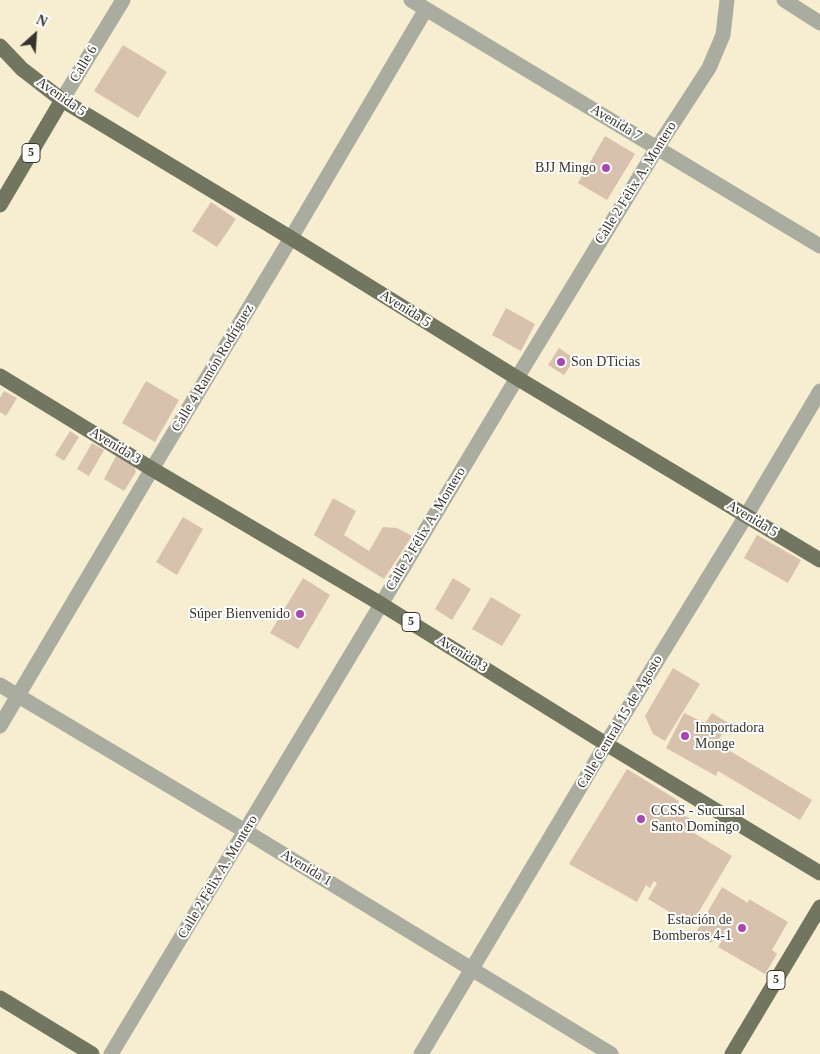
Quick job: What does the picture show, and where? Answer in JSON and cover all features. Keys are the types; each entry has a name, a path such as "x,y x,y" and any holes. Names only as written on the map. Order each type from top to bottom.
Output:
{"main road":[{"name":"Avenida 5","path":"0,46 22,68 62,100 291,238 517,378 820,560"},
{"name":"Calle 6","path":"0,205 62,100"},
{"name":"Avenida 3","path":"0,376 152,469 382,604 606,744 820,873"},
{"name":"5","path":"732,1054 820,906"},
{"path":"0,998 92,1054"}],"street":[{"name":"Calle 6","path":"62,100 123,0"},
{"name":"Avenida 7","path":"411,0 820,246"},
{"name":"Calle 2 Félix A. Montero","path":"111,1054 517,378 657,148 709,68 723,35 727,0"},
{"path":"784,0 820,23"},
{"name":"Calle 4 Ramón Rodríguez","path":"0,726 426,9"},
{"name":"Calle Central 15 de Agosto","path":"421,1054 820,391"},
{"name":"Avenida 1","path":"0,685 611,1054"}],"building":[{"path":"123,45 167,72 138,118 94,91"},
{"name":"BJJ Mingo","path":"605,136 635,154 607,200 578,183"},
{"path":"211,202 236,219 217,247 192,231"},
{"path":"506,308 535,324 521,351 492,335"},
{"name":"Son DTicias","path":"559,348 575,359 564,375 548,365"},
{"path":"146,381 179,400 155,442 122,423"},
{"path":"4,391 17,398 6,416 0,412 0,398"},
{"path":"70,431 79,437 64,461 55,455"},
{"path":"92,443 104,450 89,476 77,469"},
{"path":"116,456 134,466 136,472 124,491 104,479"},
{"path":"333,498 356,511 344,535 369,551 383,527 397,528 412,536 384,579 314,535"},
{"path":"183,517 203,529 177,575 156,562"},
{"path":"757,535 801,560 788,583 744,558"},
{"name":"Súper Bienvenido","path":"303,578 330,595 298,649 270,633"},
{"path":"453,578 471,589 452,620 435,609"},
{"path":"491,597 521,615 502,646 472,629"},
{"path":"673,668 700,684 665,741 653,734 645,716"},
{"path":"684,713 705,723 712,713 730,724 718,740 732,747 730,751 812,800 800,820 718,771 716,776 666,748"},
{"path":"627,769 679,801 675,810 694,821 689,830 732,856 691,925 648,899 657,883 654,881 650,888 646,885 637,902 569,864"},
{"name":"Estación de Bomberos 4-1","path":"722,887 748,903 749,899 788,922 772,950 777,954 765,974 718,947 724,937 717,934 711,943 695,934"}],"place":[{"name":"BJJ Mingo","path":"606,168"},
{"name":"Son DTicias","path":"561,362"},
{"name":"Súper Bienvenido","path":"300,614"},
{"name":"Importadora Monge","path":"685,736"},
{"name":"CCSS - Sucursal Santo Domingo","path":"641,819"},
{"name":"Estación de Bomberos 4-1","path":"742,928"}]}
